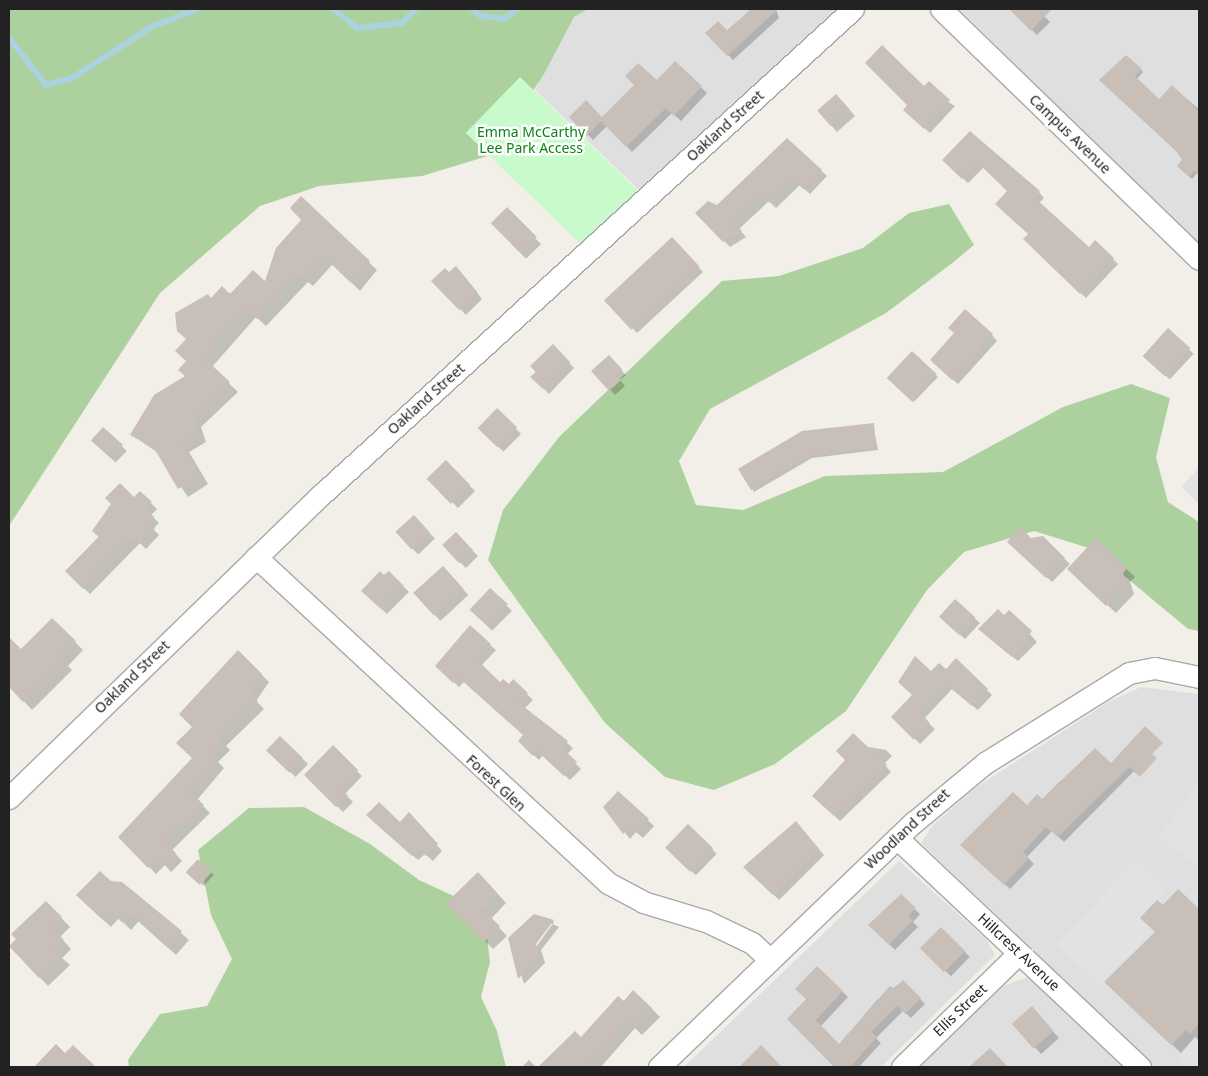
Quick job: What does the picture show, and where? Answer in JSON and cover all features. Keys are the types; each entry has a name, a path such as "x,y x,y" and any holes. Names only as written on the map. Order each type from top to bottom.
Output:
{"street":[{"name":"Oakland Street","path":"9,798 256,557 853,9"},
{"name":"Campus Avenue","path":"940,9 1199,259"},
{"name":"Forest Glen","path":"256,557 608,883 643,902 714,925 752,943 769,959"},
{"name":"Woodland Street","path":"659,1067 769,959 897,838 985,763 1129,673 1155,668 1199,677"},
{"name":"Hillcrest Avenue","path":"897,838 1140,1067"},
{"name":"Ellis Street","path":"902,1067 1019,952"}],"shaded area":[{"path":"588,9 836,9 639,190 535,90 574,17"},
{"path":"959,9 1199,9 1199,245"},
{"path":"1199,468 1199,504 1181,487"},
{"path":"1141,687 1199,694 1199,1067 1155,1067 921,843 933,825 975,788 1110,701"},
{"path":"1199,781 1199,868 1159,837"},
{"path":"1136,860 1166,889 1140,918 1153,930 1100,985 1057,944"},
{"path":"899,861 986,939 995,955 881,1067 684,1067"},
{"path":"1028,977 1124,1067 919,1067 1003,986"},
{"path":"1199,1029 1199,1067 1184,1067 1177,1060"}],"green space":[{"path":"9,9 588,9 574,17 544,74 491,155 422,176 319,186 260,206 160,293 9,526"},
{"name":"Emma McCarthy Lee Park Access","path":"520,77 638,191 584,247 466,133"},
{"path":"949,204 974,245 886,313 710,409 679,461 696,505 743,510 825,476 943,472 1063,407 1131,384 1170,398 1156,457 1168,502 1199,522 1199,631 1188,629 1092,549 1034,531 964,552 927,590 846,711 775,764 714,790 665,777 605,723 488,560 503,510 559,437 722,281 779,276 863,248 909,213"},
{"path":"304,807 370,844 419,880 484,910 490,962 481,997 497,1031 506,1067 129,1067 128,1060 160,1014 207,1006 232,959 211,915 198,850 249,808"}],"building":[{"path":"752,9 778,9 727,56 705,33 718,21 727,30"},
{"path":"1009,9 1052,9 1031,31"},
{"path":"882,45 924,86 929,81 950,100 924,129 903,110 907,105 865,63"},
{"path":"1126,55 1142,69 1135,76 1159,99 1172,85 1199,111 1199,175 1194,171 1189,177 1177,166 1182,160 1176,151 1099,80"},
{"path":"675,61 702,86 674,116 666,108 626,147 601,121 586,136 569,117 586,100 602,117 634,85 625,76 638,63 657,80"},
{"path":"836,94 850,110 831,126 817,110"},
{"path":"970,131 1040,191 1034,197 1089,247 1095,240 1114,258 1080,294 1023,239 1028,234 995,204 1007,191 978,163 962,179 942,160"},
{"path":"787,138 822,170 804,190 794,180 770,203 762,196 734,223 742,231 723,242 695,213 708,201 717,205"},
{"path":"301,196 370,261 351,283 324,257 304,279 299,274 257,319 247,310 223,334 204,358 230,382 194,418 198,434 181,443 201,476 178,489 154,448 130,435 154,395 185,376 178,370 186,361 175,351 186,339 177,331 175,313 208,294 211,298 222,286 230,294 253,270 265,281 276,248 301,220 290,208"},
{"path":"507,207 537,237 520,253 491,223"},
{"path":"672,237 699,266 631,330 604,300"},
{"path":"456,266 478,293 459,310 431,281 445,268 449,272"},
{"path":"965,309 993,334 952,380 930,360 954,333 948,328"},
{"path":"1168,328 1190,348 1165,376 1143,356"},
{"path":"553,344 570,362 543,389 530,377 536,372 530,366"},
{"path":"912,351 937,374 912,401 887,378"},
{"path":"609,355 622,369 616,374 621,380 609,391 591,371"},
{"path":"497,408 517,427 498,448 478,428"},
{"path":"874,423 876,448 809,456 751,490 738,469 802,431"},
{"path":"103,427 123,445 111,458 91,440"},
{"path":"446,460 470,485 451,504 427,479"},
{"path":"120,483 134,497 140,491 152,502 146,509 154,517 148,523 155,529 140,544 133,538 83,589 65,571 99,537 92,531 111,504 105,498"},
{"path":"414,515 430,533 411,550 395,532"},
{"path":"1020,527 1031,538 1043,536 1065,558 1046,578 1007,542"},
{"path":"456,532 473,550 459,563 442,545"},
{"path":"1096,538 1127,568 1123,573 1126,585 1106,606 1067,569"},
{"path":"443,566 464,589 434,616 413,593"},
{"path":"380,571 384,575 389,571 404,586 381,609 361,591"},
{"path":"490,588 508,604 488,626 470,610"},
{"path":"955,599 975,617 959,635 939,617"},
{"path":"998,609 1004,615 1009,610 1032,631 1012,657 978,629"},
{"path":"52,618 76,641 60,656 64,661 23,702 9,687 9,637 21,649"},
{"path":"470,625 491,644 477,660 500,682 503,679 509,684 513,679 528,693 519,703 568,741 562,748 577,762 564,776 537,751 533,756 518,741 523,735 458,677 453,683 435,666"},
{"path":"238,650 262,674 250,693 258,701 220,738 223,742 211,754 218,760 191,792 204,805 165,842 176,853 163,866 157,859 148,868 118,837 192,758 176,743 192,727 179,714"},
{"path":"915,656 931,671 939,663 946,669 956,658 988,689 972,706 947,685 920,713 930,723 914,740 891,717 912,695 898,682"},
{"path":"1145,726 1163,743 1152,754 1157,758 1140,777 1129,767 1058,837 1046,827 1023,852 1029,858 1004,885 960,845 1013,792 1027,805 1037,794 1042,799 1095,748 1111,763"},
{"path":"853,733 868,747 887,750 879,758 887,765 834,816 812,796 845,760 836,751"},
{"path":"280,736 303,758 289,773 266,750"},
{"path":"333,745 358,770 341,788 348,796 336,807 304,775"},
{"path":"618,791 649,819 637,833 630,827 623,834 603,807"},
{"path":"379,802 400,822 409,812 438,844 426,856 419,849 412,856 366,815"},
{"path":"796,821 819,849 773,895 743,867"},
{"path":"688,824 713,848 690,872 665,848"},
{"path":"198,859 212,872 200,885 186,872"},
{"path":"100,871 111,881 122,882 182,931 168,948 131,915 123,923 111,912 103,920 76,895"},
{"path":"478,872 498,894 483,910 500,926 484,942 446,903"},
{"path":"1178,889 1199,909 1199,1024 1190,1034 1186,1030 1171,1045 1104,982 1155,932 1140,918 1157,900 1163,905"},
{"path":"901,894 916,908 908,916 913,920 889,945 868,925"},
{"path":"46,901 62,917 52,928 64,940 55,948 62,956 39,978 9,946 16,939 11,934"},
{"path":"534,914 554,920 536,944 540,957 518,979 508,938"},
{"path":"941,927 965,951 944,972 920,948"},
{"path":"817,966 843,991 816,1020 839,1044 890,986 894,989 903,980 921,998 905,1014 897,1006 871,1032 877,1037 850,1067 834,1067 787,1019 806,999 795,989"},
{"path":"633,990 653,1009 634,1029 627,1022 589,1067 538,1067 575,1031 581,1037 618,996 624,1001"},
{"path":"1032,1006 1054,1031 1033,1049 1012,1024"},
{"path":"56,1044 65,1053 73,1045 96,1067 34,1067"},
{"path":"761,1045 782,1067 739,1067"},
{"path":"990,1048 1008,1067 969,1067"}],"waterway":[{"path":"9,38 46,85 72,78 153,26 198,9"},
{"path":"333,9 357,28 402,23 416,9"},
{"path":"472,9 481,16 504,19 517,9"}]}
